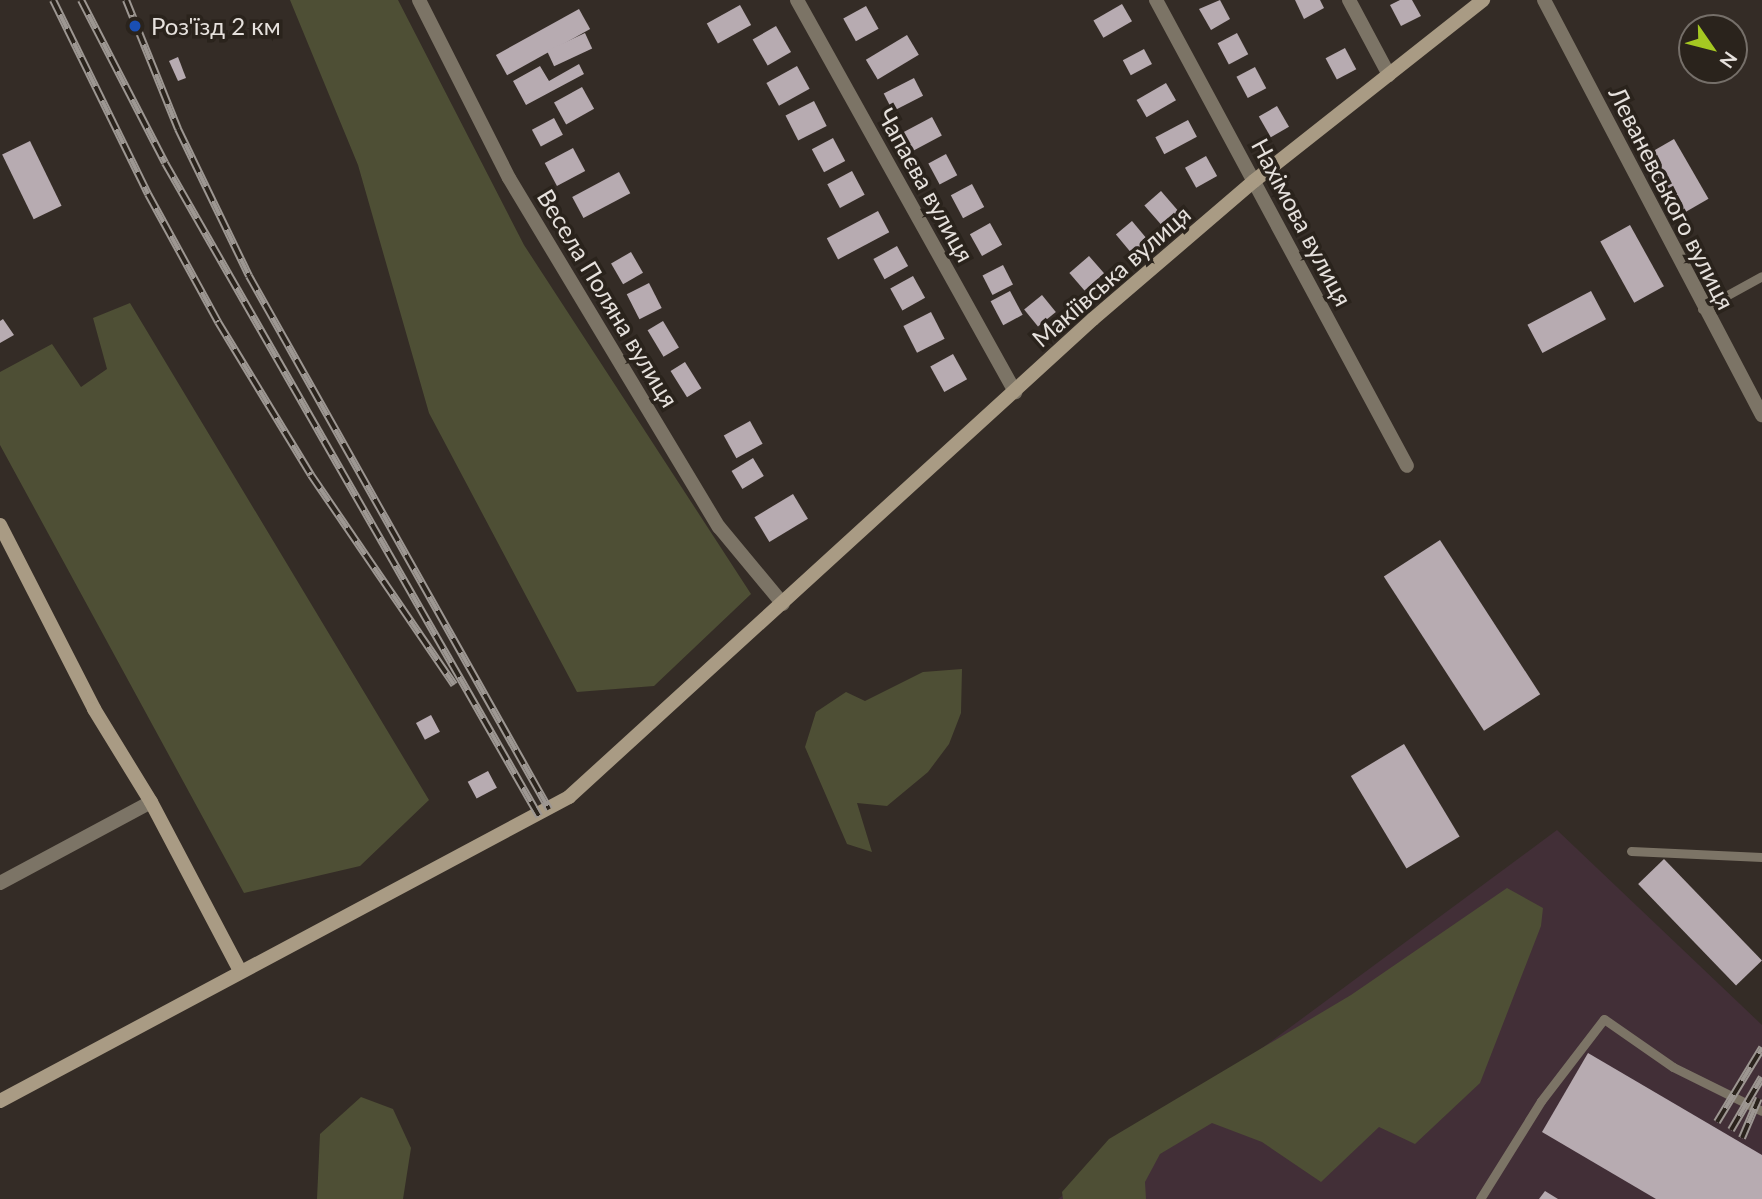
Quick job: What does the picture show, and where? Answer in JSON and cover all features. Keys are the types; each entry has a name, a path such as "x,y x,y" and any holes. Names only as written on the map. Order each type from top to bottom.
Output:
{"main road":[{"name":"Макіївська вулиця","path":"0,1101 239,969 569,797 1015,391 1254,181 1483,0"},
{"path":"0,525 94,709 151,802 239,969"}],"street":[{"name":"Весела Поляна вулиця","path":"419,0 509,178 712,515 783,604"},
{"name":"Чапаєва вулиця","path":"797,0 1015,391"},
{"name":"Нахімова вулиця","path":"1156,0 1407,466"},
{"path":"1349,0 1389,75"},
{"name":"Леваневського вулиця","path":"1544,0 1703,309 1762,415"},
{"path":"0,883 151,802"}],"lane":[{"path":"1703,309 1762,276"},
{"path":"1631,851 1762,857"},
{"path":"1480,1199 1541,1101 1604,1019 1673,1067 1762,1111"}],"shaded area":[{"path":"1557,830 1762,1025 1762,1199 1058,1199"}],"green space":[{"path":"290,0 398,0 524,245 751,594 654,686 577,692 429,413 358,165"},
{"path":"130,303 429,800 360,866 244,893 0,445 0,372 52,344 81,387 107,369 93,318"},
{"path":"962,669 961,713 949,744 928,772 887,806 857,803 872,852 847,844 805,747 816,712 846,692 865,701 923,672"},
{"path":"1507,888 1543,908 1541,926 1480,1083 1415,1144 1379,1127 1321,1182 1262,1142 1212,1123 1160,1154 1145,1182 1146,1199 1063,1199 1062,1192 1109,1139 1351,995"},
{"path":"361,1097 393,1109 411,1148 403,1199 317,1199 320,1134"}],"building":[{"path":"1220,0 1230,19 1211,30 1199,9"},
{"path":"1295,0 1320,0 1324,8 1304,19"},
{"path":"1400,0 1412,0 1421,16 1401,26 1390,5"},
{"path":"1122,4 1132,21 1103,38 1093,20"},
{"path":"740,5 751,25 718,44 707,23"},
{"path":"866,6 879,29 856,41 843,19"},
{"path":"579,9 590,29 507,75 496,55"},
{"path":"776,26 791,52 768,65 753,40"},
{"path":"585,33 592,48 554,66 547,51"},
{"path":"1237,33 1248,54 1229,65 1218,43"},
{"path":"907,35 919,55 878,79 866,60"},
{"path":"1345,48 1356,69 1337,80 1326,58"},
{"path":"1144,49 1152,64 1131,75 1123,60"},
{"path":"178,57 186,78 178,81 169,61"},
{"path":"579,64 584,74 526,105 513,81 540,66 549,81"},
{"path":"797,66 810,89 779,106 766,83"},
{"path":"1255,67 1266,88 1248,98 1236,77"},
{"path":"914,78 923,96 893,111 884,93"},
{"path":"1166,83 1176,100 1147,117 1137,100"},
{"path":"582,87 594,109 566,124 554,103"},
{"path":"814,101 827,126 798,140 785,116"},
{"path":"1277,106 1289,127 1271,137 1259,116"},
{"path":"932,117 942,136 913,151 903,132"},
{"path":"554,118 563,135 541,147 532,130"},
{"path":"1188,120 1197,137 1164,154 1155,137"},
{"path":"833,138 845,161 824,172 812,149"},
{"path":"1674,139 1708,199 1680,215 1645,156"},
{"path":"30,141 62,206 34,219 2,155"},
{"path":"573,148 585,171 557,186 545,163"},
{"path":"946,154 957,175 940,185 928,163"},
{"path":"1206,156 1217,176 1196,188 1185,168"},
{"path":"852,171 865,195 840,208 827,184"},
{"path":"619,172 630,193 583,218 572,197"},
{"path":"972,184 984,207 963,218 951,195"},
{"path":"1161,191 1180,213 1163,227 1144,205"},
{"path":"878,211 889,232 838,259 827,238"},
{"path":"1132,221 1148,240 1132,254 1116,234"},
{"path":"990,223 1002,245 982,256 970,234"},
{"path":"1630,225 1664,286 1634,303 1600,241"},
{"path":"897,246 908,266 885,279 873,259"},
{"path":"631,252 643,273 623,284 611,264"},
{"path":"1089,256 1104,273 1084,290 1069,273"},
{"path":"1003,265 1013,285 992,295 983,275"},
{"path":"913,276 925,298 902,310 890,289"},
{"path":"649,283 662,308 639,319 627,294"},
{"path":"1010,291 1023,315 1003,325 991,301"},
{"path":"1591,291 1606,319 1542,353 1527,325"},
{"path":"1042,295 1056,312 1038,327 1024,309"},
{"path":"931,312 945,339 917,353 903,326"},
{"path":"3,319 14,335 0,343 0,321"},
{"path":"663,321 679,348 664,357 648,330"},
{"path":"953,354 967,379 944,392 930,367"},
{"path":"685,362 701,388 687,397 671,371"},
{"path":"750,421 763,444 736,458 724,436"},
{"path":"753,458 764,476 742,489 732,471"},
{"path":"793,494 808,519 769,542 754,517"},
{"path":"1440,540 1540,694 1484,731 1384,576"},
{"path":"431,715 440,732 425,740 416,723"},
{"path":"1404,744 1460,837 1406,869 1351,776"},
{"path":"488,771 497,788 477,799 468,782"},
{"path":"1664,859 1762,960 1736,985 1638,884"},
{"path":"1588,1053 1762,1155 1762,1199 1656,1199 1542,1132"},
{"path":"1545,1191 1558,1199 1539,1199"}],"railway":[{"path":"53,0 148,194 218,322 311,475 454,685"},
{"path":"81,0 165,163 539,816"},
{"path":"126,0 178,129 249,276 549,809"},
{"path":"1717,1122 1762,1048"},
{"path":"1731,1130 1762,1077"},
{"path":"1742,1138 1759,1098"}],"place":[{"name":"Роз'їзд 2 км","path":"135,26"}]}
